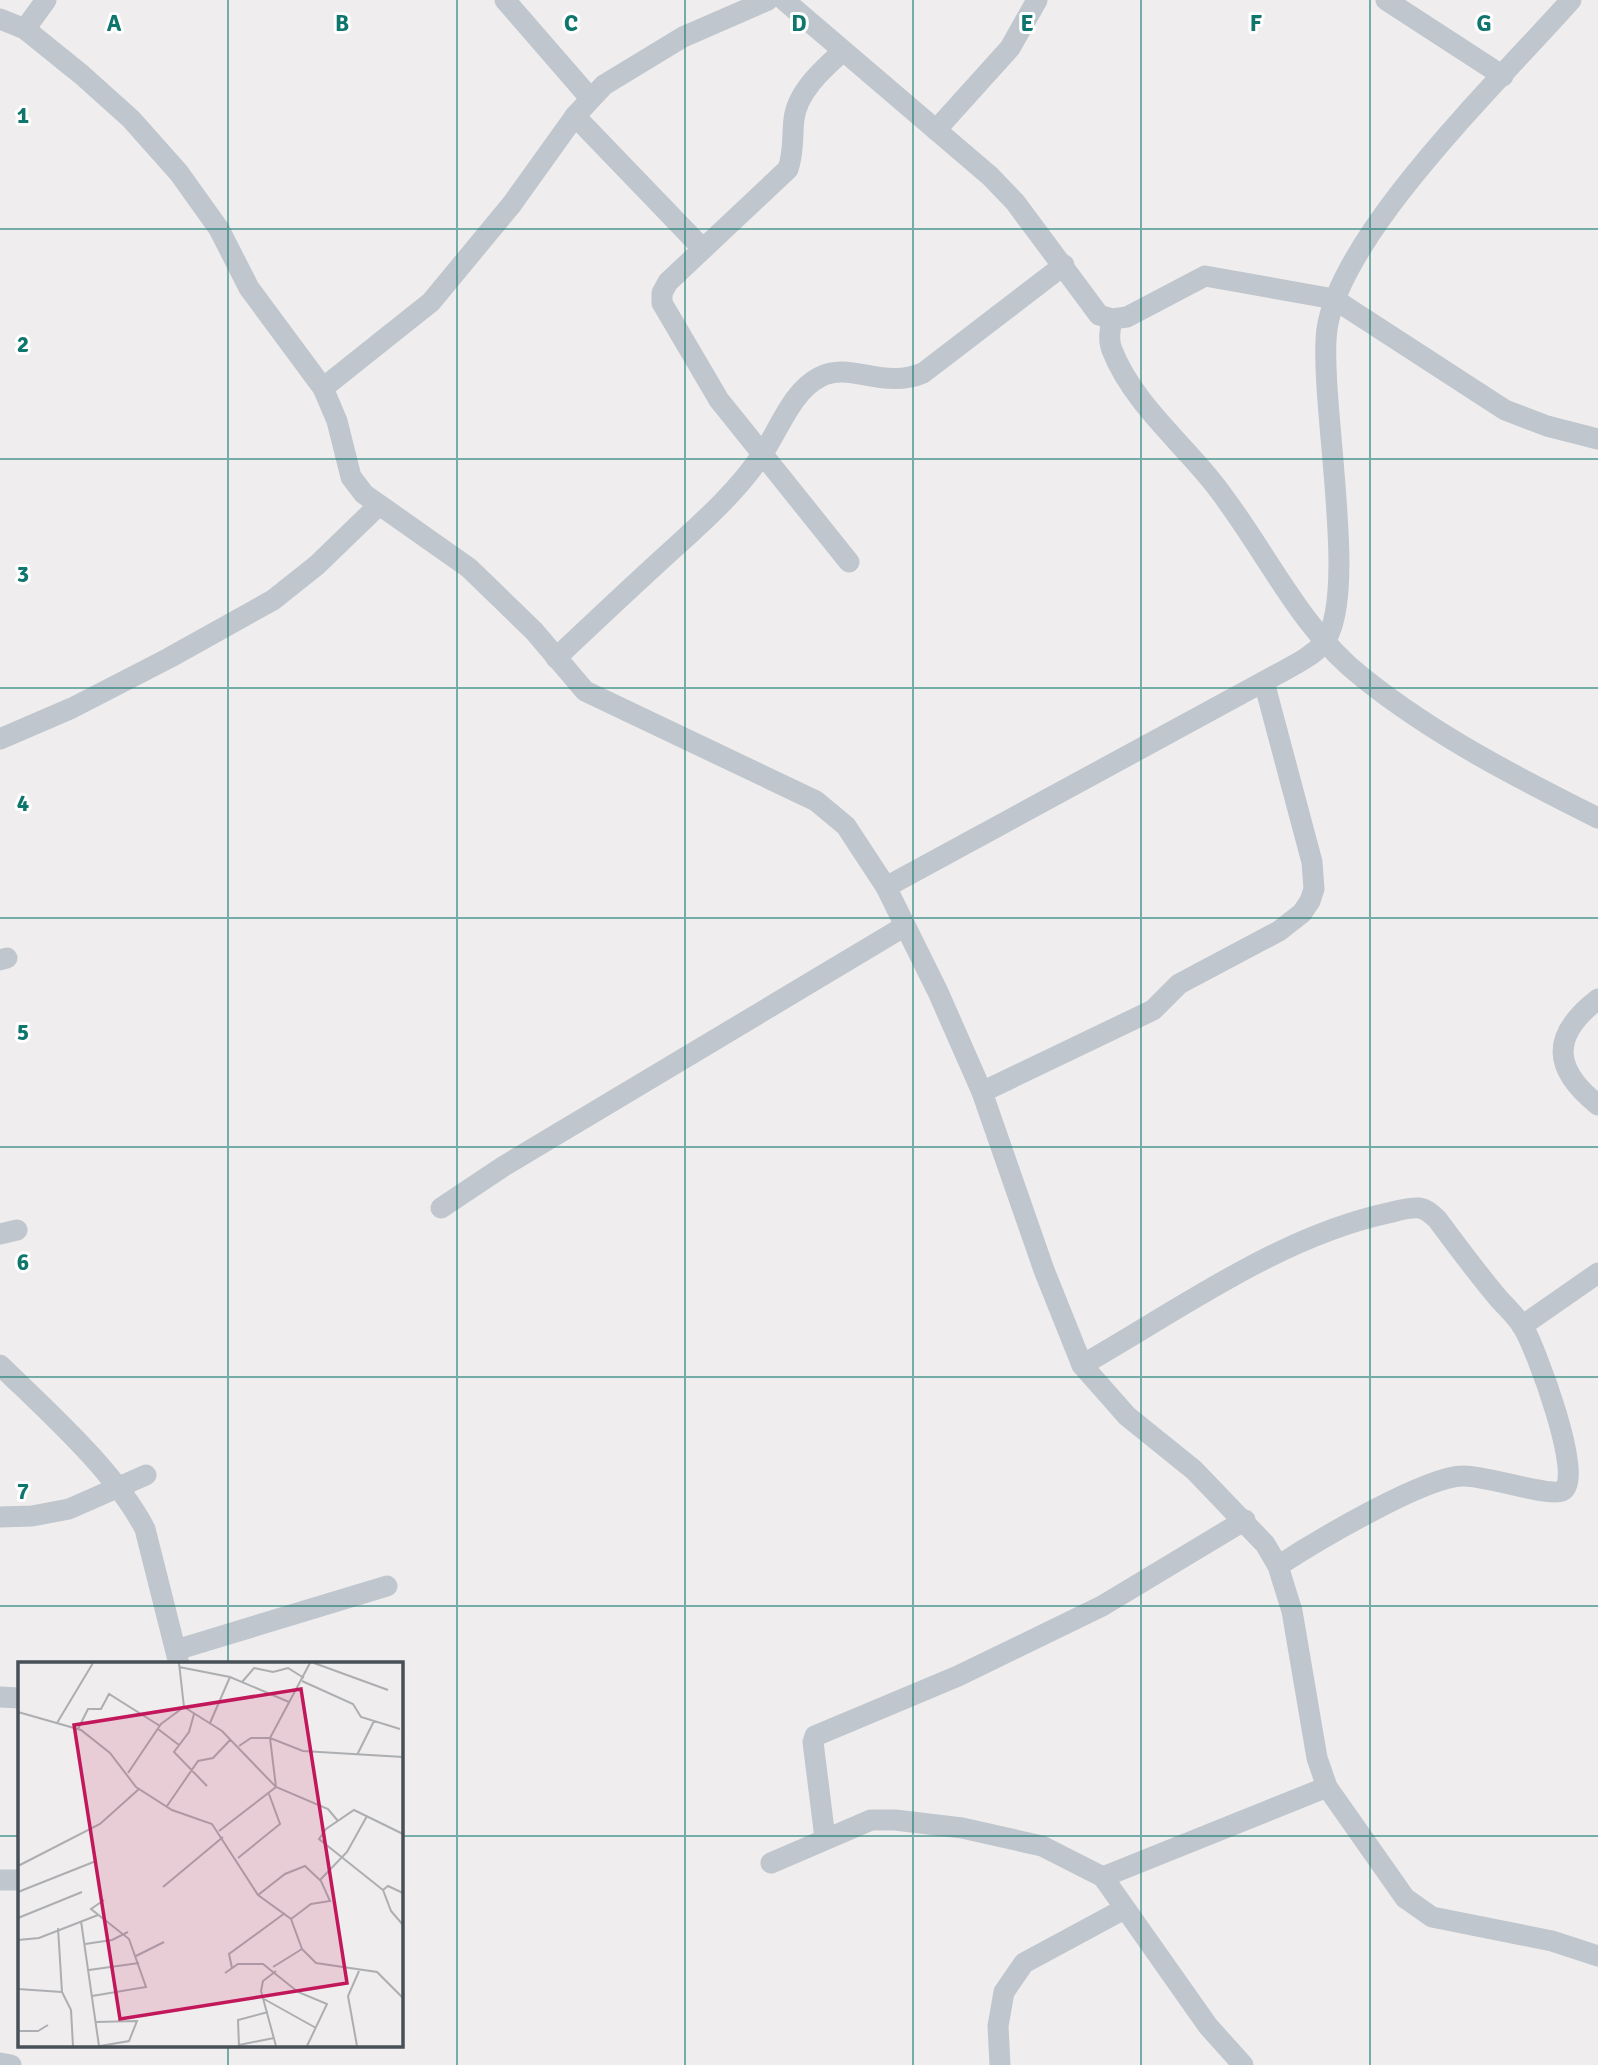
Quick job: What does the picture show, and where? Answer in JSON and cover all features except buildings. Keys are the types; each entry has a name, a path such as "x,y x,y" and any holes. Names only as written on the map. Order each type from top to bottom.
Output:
{"street":[{"path":"25,29 46,0"},
{"path":"505,0 590,98"},
{"path":"323,388 431,302 512,204 590,98 604,85 683,37 768,0"},
{"path":"784,0 990,176 1015,202 1099,315 1112,319 1127,317 1205,276 1334,299 1505,410 1547,426 1598,439"},
{"path":"936,130 1010,48 1037,0"},
{"path":"1386,0 1503,76"},
{"path":"886,887 1264,682 1324,643 1334,616 1339,569 1326,369 1327,329 1334,299 1360,248 1400,194 1570,0"},
{"path":"0,19 25,29 131,119 179,173 219,229 249,288 323,388 337,421 351,477 364,494 469,568 534,631 584,691 816,801 846,826 886,887 982,1092 1044,1270 1082,1365 1127,1416 1194,1471 1245,1520 1279,1566 1292,1611 1317,1758 1327,1787 1385,1871 1418,1909 1432,1917 1552,1941 1598,1956"},
{"path":"842,52 826,66 801,97 794,115 792,158 788,169 668,282 662,293 662,303 719,400 849,562"},
{"path":"575,117 703,249"},
{"path":"556,658 710,514 762,454 791,406 817,378 831,371 892,381 907,380 923,373 1064,265"},
{"path":"1112,319 1109,335 1112,350 1148,410 1210,478 1324,643 1362,678 1480,758 1598,818"},
{"path":"0,738 121,683 273,600 317,565 379,505"},
{"path":"982,1092 1153,1010 1179,984 1279,931 1306,907 1314,889 1312,862 1264,682"},
{"path":"441,1208 504,1166 905,926"},
{"path":"1598,999 1581,1013 1569,1030 1563,1048 1565,1067 1575,1086 1598,1105"},
{"path":"1082,1365 1226,1281 1292,1247 1359,1220 1416,1207 1427,1210 1437,1219 1522,1326 1564,1438 1570,1474 1568,1486 1562,1491 1551,1492 1461,1475 1436,1481 1305,1549 1279,1566"},
{"path":"1522,1326 1598,1272"},
{"path":"0,1365 73,1438 135,1509 145,1529 178,1657 387,1586"},
{"path":"0,1517 32,1516 69,1508 115,1486 146,1475"},
{"path":"825,1838 813,1742 815,1736 958,1676 1102,1606 1245,1520"},
{"path":"0,1698 18,1698"},
{"path":"1103,1877 1327,1787"},
{"path":"771,1863 871,1820 895,1819 962,1828 1042,1846 1103,1877 1208,2026 1243,2065"},
{"path":"0,1880 18,1880"},
{"path":"1000,2065 998,2026 1004,1992 1024,1963 1124,1909"},
{"path":"0,2063 11,2065"}]}
